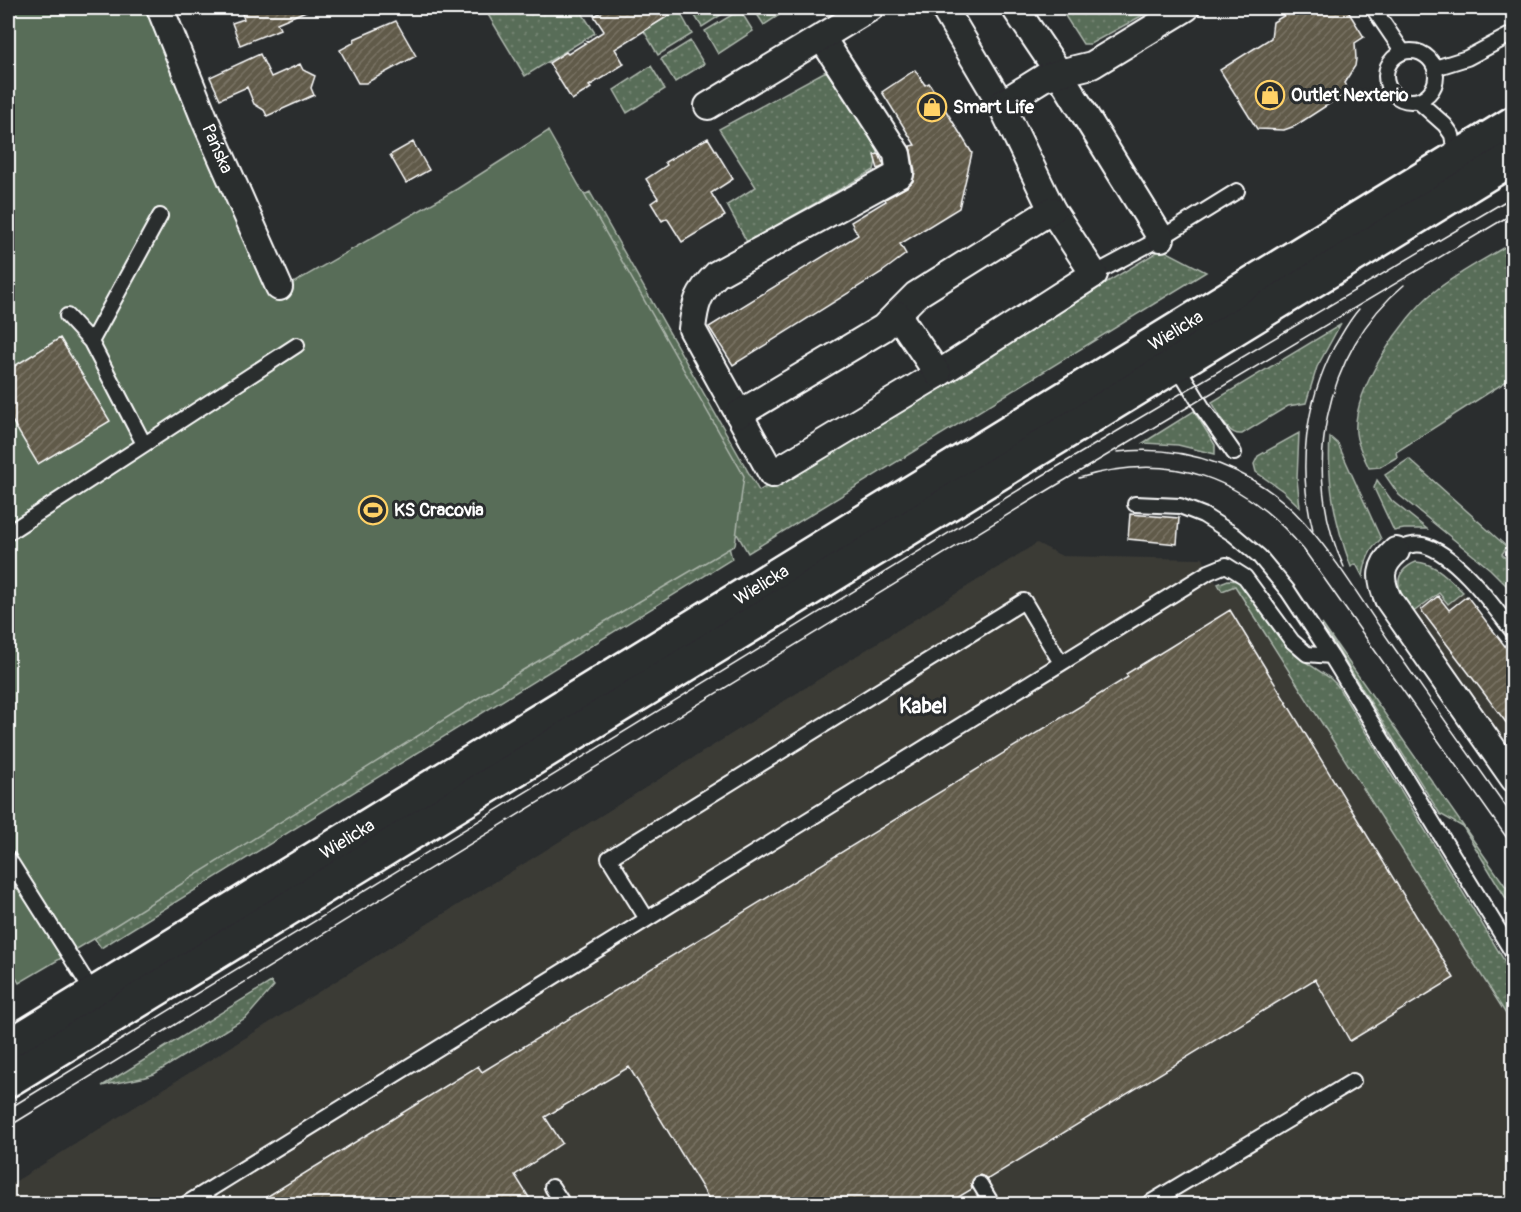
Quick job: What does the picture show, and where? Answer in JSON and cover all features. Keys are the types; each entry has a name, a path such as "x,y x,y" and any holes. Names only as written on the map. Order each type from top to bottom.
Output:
{"main road":[{"name":"Wielicka","path":"8,1047 1514,123"},
{"name":"Wielicka","path":"8,1080 1514,157"}],"street":[{"name":"Pańska","path":"160,8 205,120 279,287"},
{"path":"708,106 870,8"},
{"path":"822,38 897,154 900,174 717,274 701,289 694,306 692,329 772,474 938,374 1094,274 1052,210 1001,104 944,8"},
{"path":"1015,8 1059,73 1161,238"},
{"path":"1001,104 1043,78 1092,65 1186,8"},
{"path":"739,414 883,328 916,295 1052,210"},
{"path":"897,314 938,374"},
{"path":"1396,551 1386,560 1382,572 1383,586 1388,599 1514,779"}],"lane":[{"path":"1373,8 1403,52"},
{"path":"1435,68 1467,58 1514,33"},
{"path":"1411,51 1426,55 1435,68 1436,84 1425,97 1418,101 1409,102 1401,99 1394,94 1387,81 1386,74 1392,60 1403,52 1411,51"},
{"path":"1418,101 1445,125 1452,135 1456,158"},
{"path":"1094,274 1161,238 1237,191"},
{"path":"91,342 160,216"},
{"path":"67,316 91,342 144,444"},
{"path":"8,532 297,345"},
{"path":"1176,364 1210,420 1234,453"},
{"path":"1135,504 1180,506 1203,515 1233,534 1259,556 1288,591 1330,656 1514,955"},
{"path":"1396,551 1408,546 1421,545 1434,549 1446,557 1481,590 1514,633"},
{"path":"186,1204 1209,572 1226,566 1245,577 1292,641 1306,654 1330,656"},
{"path":"646,919 609,858 1024,601 1061,663"},
{"path":"8,858 94,994"},
{"path":"1148,1204 1353,1080"},
{"path":"980,1184 992,1204"},
{"path":"552,1187 562,1204"}],"shaded area":[{"path":"1037,543 1062,556 1200,559 1202,556 1209,572 1222,591 1235,585 1513,1025 1513,1204 8,1204 8,1186"},
{"path":"1439,592 1448,604 1463,592 1513,658 1513,757 1412,613"}],"green space":[{"name":"KS Cracovia","path":"8,8 146,8 269,297 457,189 548,131 744,476 735,545 523,670 92,940 19,983 8,963"},
{"path":"484,8 591,8 582,13 595,33 525,76"},
{"path":"690,8 732,8 702,27"},
{"path":"753,8 790,8 764,25"},
{"path":"1060,8 1156,8 1090,44 1083,44"},
{"path":"678,9 692,34 658,55 644,31"},
{"path":"740,10 753,31 718,54 705,31"},
{"path":"690,41 704,64 675,82 661,59"},
{"path":"651,66 665,89 627,113 614,90"},
{"path":"826,71 858,117 878,152 874,170 747,242 727,205 756,187 719,129"},
{"path":"590,192 759,491 1162,249 1206,272 748,553 550,211"},
{"path":"1513,242 1513,377 1396,452 1397,457 1380,467 1369,468 1356,433 1357,416 1362,397 1382,356 1409,318 1435,291 1463,271"},
{"path":"1340,325 1317,367 1306,403 1288,406 1242,434 1237,434 1228,428 1212,402"},
{"path":"1194,411 1215,445 1215,454 1178,445 1143,443"},
{"path":"1299,433 1297,479 1300,507 1283,491 1256,472 1254,464 1258,456"},
{"path":"1330,437 1338,444 1381,539 1368,556 1363,577 1356,564 1351,567 1333,503"},
{"path":"1409,459 1507,547 1502,554 1513,566 1513,592 1490,569 1399,495 1385,475"},
{"path":"1377,480 1392,501 1427,529 1394,531 1374,488"},
{"path":"726,535 732,559 101,948 71,903"},
{"path":"1416,562 1430,565 1463,592 1448,604 1439,593 1412,613 1401,592 1399,578 1407,567"},
{"path":"1228,580 1239,581 1245,586 1295,655 1337,685 1513,975 1513,1025 1235,586 1222,591 1218,584"},
{"path":"1322,624 1513,897 1513,910 1463,827 1440,814"},
{"path":"271,982 274,986 247,1017 154,1074 102,1086"}],"building":[{"path":"240,8 313,8 277,23 280,29 240,45 232,23 244,19"},
{"path":"608,8 681,8 615,49 624,64 589,86 591,88 572,100 549,63 604,31 594,16"},
{"path":"1297,8 1346,8 1364,37 1355,43 1355,66 1344,83 1349,91 1295,126 1284,130 1257,129 1220,70 1271,38 1273,22"},
{"path":"396,21 416,56 366,83 358,83 340,50 355,42 354,39"},
{"path":"260,54 271,77 300,64 303,70 315,76 311,88 314,95 267,116 264,110 254,104 247,87 220,99 210,77"},
{"path":"915,70 925,85 929,83 972,153 959,208 900,244 906,254 882,272 733,365 709,327 858,235 851,222 913,181 915,172 910,146 915,145 882,92"},
{"path":"708,138 733,179 711,193 725,216 682,242 667,218 662,221 651,203 658,198 646,179 667,165 665,162"},
{"path":"413,142 429,170 406,183 390,155"},
{"path":"879,154 884,166 878,169 874,155"},
{"path":"60,338 110,421 38,464 8,414 8,370"},
{"path":"1130,514 1179,518 1177,544 1128,539"},
{"path":"1438,596 1449,610 1467,596 1514,658 1514,733 1421,610"},
{"path":"1230,610 1454,978 1350,1041 1315,979 988,1179 980,1175 975,1177 971,1184 972,1189 947,1204 712,1204 629,1067 545,1117 562,1143 515,1175 533,1204 255,1204 478,1066 482,1072 1128,677 1126,674"}],"tram line":[{"path":"8,1109 1040,477 1514,196"},
{"path":"8,1127 1040,495 1514,213"},
{"path":"1344,567 1331,531 1324,493 1323,454 1328,416 1338,379 1355,344 1377,312 1404,285"},
{"path":"1313,530 1305,484 1310,413 1324,368 1334,347 1359,309"},
{"path":"1117,452 1143,450 1169,452 1220,464 1266,488 1286,504 1317,537 1339,566 1514,818"},
{"path":"1079,478 1113,470 1145,467 1175,469 1204,476 1231,488 1256,504 1281,525 1304,550 1514,848"}],"place":[{"name":"Outlet Nexterio","path":"1270,95"},
{"name":"Smart Life","path":"932,107"},
{"name":"KS Cracovia","path":"373,510"}],"district":[{"name":"Kabel","path":"923,706"}]}
